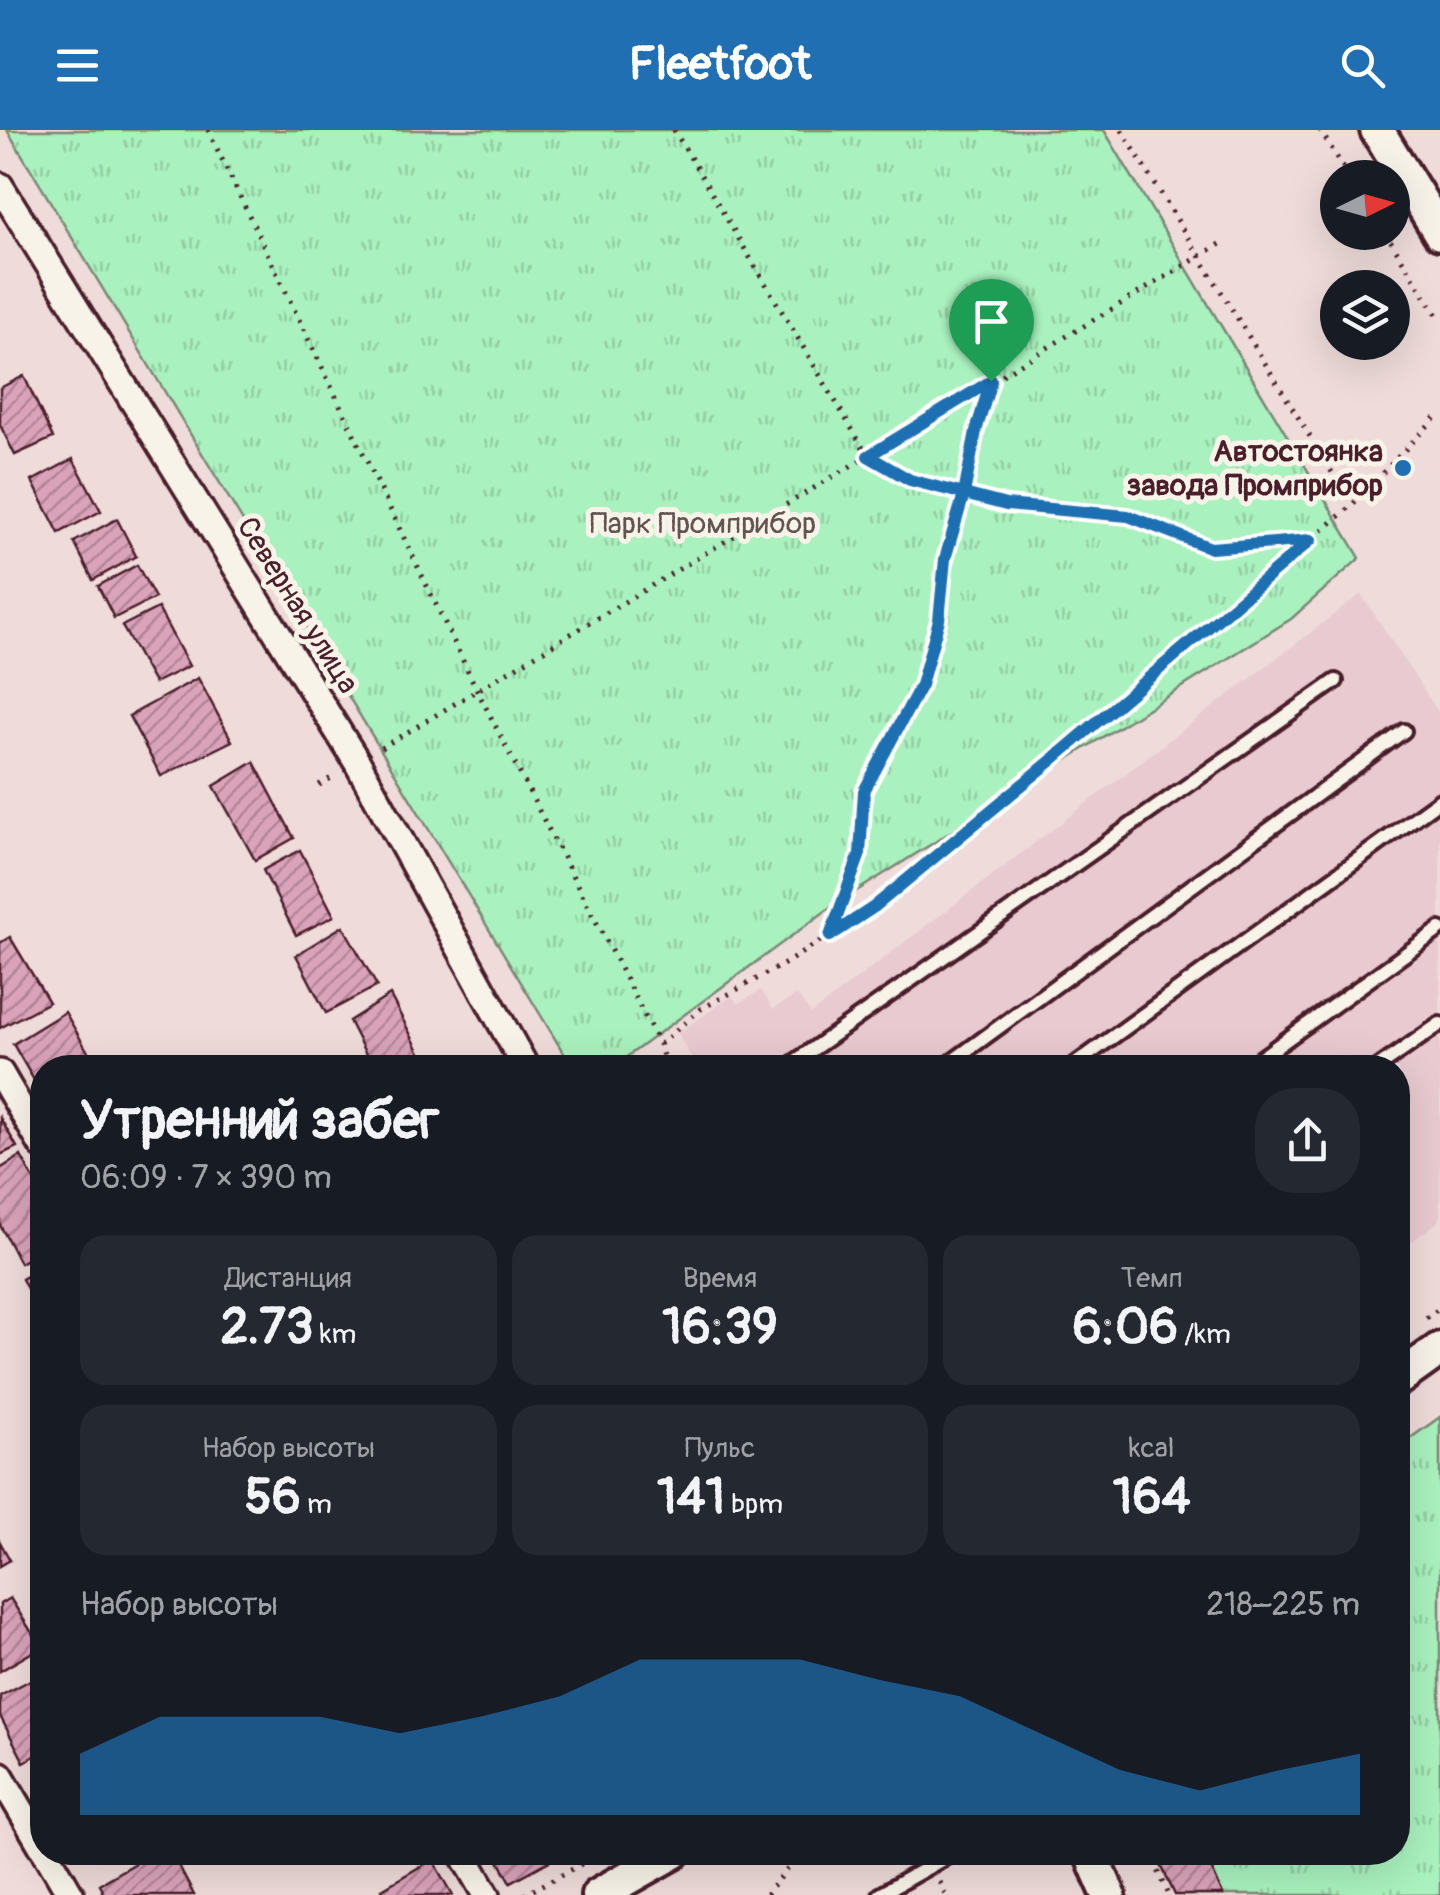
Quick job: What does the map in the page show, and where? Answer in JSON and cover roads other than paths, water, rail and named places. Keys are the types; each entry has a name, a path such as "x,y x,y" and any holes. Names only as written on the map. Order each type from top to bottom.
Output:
{"street":[{"path":"1378,130 1440,233"},
{"name":"Северная улица","path":"0,186 357,762 519,1055"},
{"path":"0,1073 30,1124"},
{"path":"1410,1370 1440,1349"},
{"path":"0,1775 30,1825"},
{"path":"54,1865 72,1895"},
{"path":"470,1865 487,1895"},
{"path":"598,1895 651,1865"},
{"path":"1096,1865 1109,1895"}],"lane":[{"path":"804,1055 1336,681"},
{"path":"961,1055 1404,731"},
{"path":"1088,1055 1440,800"},
{"path":"1265,1055 1440,928"},
{"path":"1396,1055 1440,1024"},
{"path":"880,1895 932,1865"}],"place":[{"name":"Автостоянка завода Промприбор","path":"1403,468"}],"park label":[{"name":"Парк Промприбор","path":"703,523"}]}
